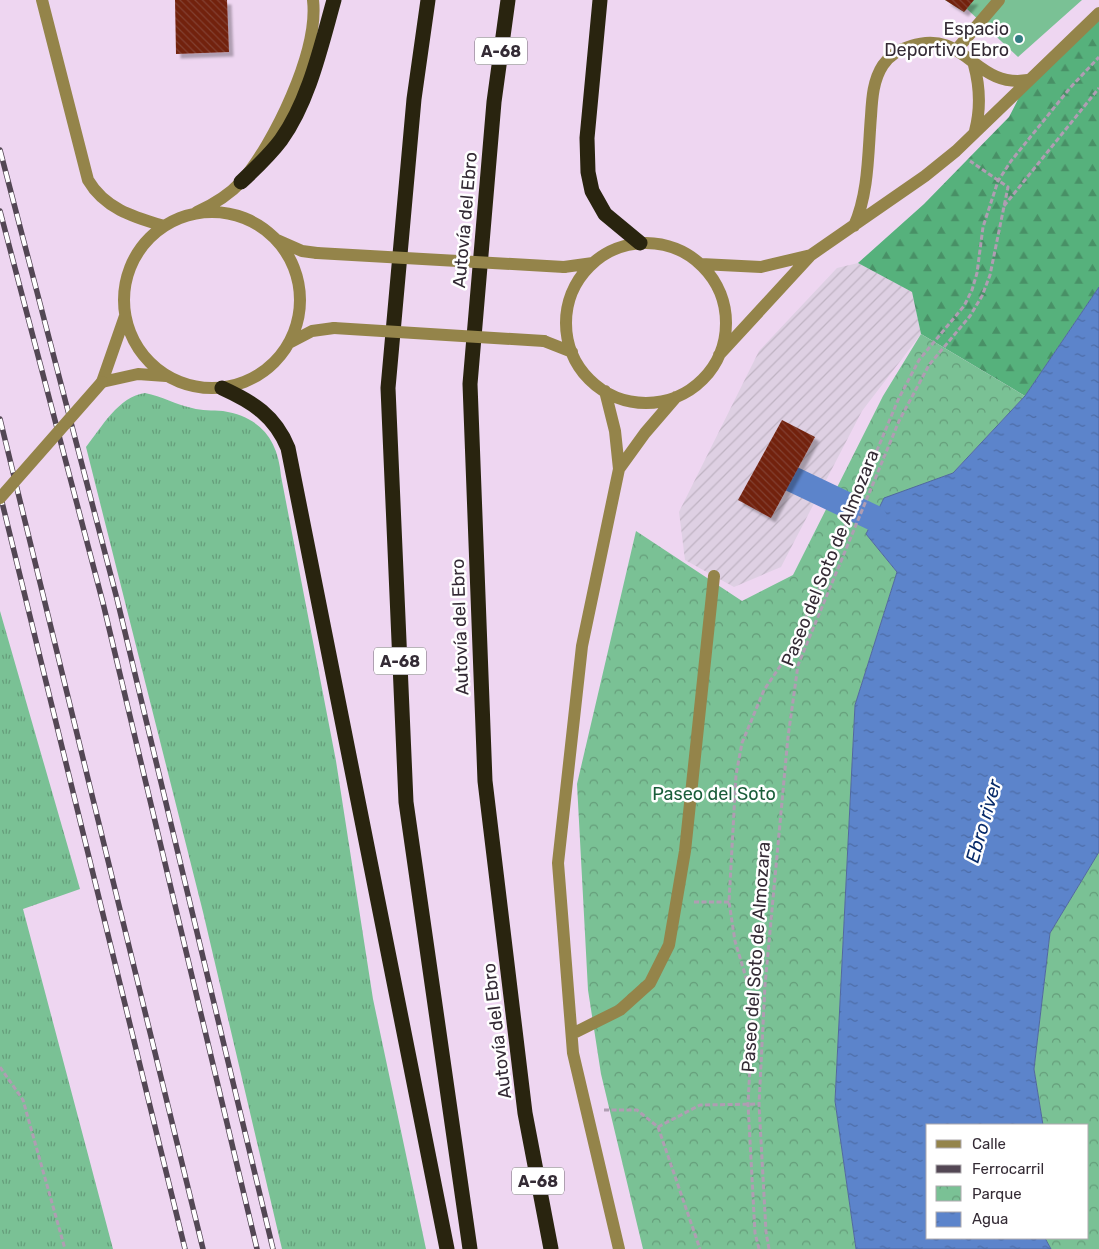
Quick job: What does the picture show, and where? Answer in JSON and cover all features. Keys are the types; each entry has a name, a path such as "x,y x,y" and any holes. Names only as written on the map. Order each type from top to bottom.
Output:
{"highway":[{"path":"241,182 272,152 293,122 311,75 334,0"},
{"name":"A-68","path":"428,0 414,99 388,388 406,802 470,1249"},
{"name":"Autovía del Ebro","path":"508,0 494,102 470,384 485,781 525,1113 551,1249"},
{"path":"600,0 587,138 588,172 592,191 605,214 640,243"},
{"path":"222,388 254,404 265,413 276,424 288,448 447,1249"}],"street":[{"path":"42,0 88,180 93,190 115,208 164,226"},
{"path":"166,376 147,360 133,340 125,316 124,296 135,256 148,240 164,226 194,214 219,199 241,182 268,143 284,114 293,92 312,27 313,0"},
{"path":"956,49 999,0"},
{"path":"618,469 645,433 676,397 702,380 719,356 811,255 925,176 956,151 974,131 1099,13"},
{"path":"854,226 858,217 865,180 873,93 877,77 884,64 894,54 922,42 945,43 956,49 974,65 991,76 1007,82 1028,80"},
{"path":"974,65 979,83 979,106 974,131"},
{"path":"194,214 216,213 237,216 257,226 274,239 302,251 317,253 564,267 593,263"},
{"path":"102,382 138,374 166,376 192,386 222,388 242,383 261,374 277,360 289,343 296,325 299,307 299,288 290,262 274,239"},
{"path":"676,397 640,402 622,398 605,391 586,374 572,352 567,320 569,304 582,274 593,263 607,253 623,246 640,243 673,247 688,254 701,264 712,277 725,307 726,324 719,356"},
{"path":"701,264 761,267 811,255"},
{"path":"0,498 102,382 125,316"},
{"path":"289,343 312,331 334,328 544,341 572,352"},
{"path":"605,391 616,431 618,469 582,646 558,863 574,1053 619,1249"},
{"path":"572,1034 620,1010 650,983 669,945 685,851 714,576"}],"path":[{"name":"Paseo del Soto de Almozara","path":"759,1249 755,1233 748,1104 753,1012 747,980 735,941 729,902 736,775 742,743 764,690 785,659 818,594 898,400 919,360 964,306 972,290 977,273 983,227 998,182 1022,147 1070,88 1099,57"},
{"path":"1003,206 1099,88"},
{"path":"956,151 998,182"},
{"name":"Paseo del Soto de Almozara","path":"769,1249 766,1232 759,1104 767,965 788,737 798,665 899,421 929,365 970,316 982,296 990,275 1008,187 998,182"},
{"path":"676,902 729,902"},
{"path":"0,1067 23,1100 65,1249"},
{"path":"658,1127 700,1105 759,1104"},
{"path":"587,1109 637,1110 658,1127 700,1249"}],"shaded area":[{"path":"858,263 912,292 921,334 862,411 781,567 734,587 685,560 679,512 759,351 837,268"}],"green space":[{"name":"Espacio Deportivo Ebro","path":"945,0 1082,0 1018,57 967,9 964,12"},
{"path":"1099,14 1099,287 1025,396 921,334 912,292 858,263 924,204 1009,117 1028,80"},
{"name":"Paseo del Soto","path":"921,334 1025,396 953,473 884,499 866,534 897,572 855,705 835,1101 856,1249 643,1249 601,1074 588,990 577,784 636,531 742,601 793,575 883,396"},
{"path":"145,393 186,407 223,411 247,418 265,432 276,451 336,761 373,999 426,1249 282,1249 203,912 86,447 104,422 119,406 136,395"},
{"path":"0,611 80,889 23,909 113,1249 0,1249"},
{"path":"1099,852 1099,1249 1051,1249 1046,1239 1089,1239 1089,1124 1043,1124 1034,1069 1050,933"}],"water":[{"name":"Ebro river","path":"1099,287 1099,852 1050,933 1034,1069 1043,1124 926,1124 926,1239 1046,1239 1051,1249 856,1249 835,1101 855,705 897,572 866,534 884,498 953,473 1025,396"}],"building":[{"path":"175,0 227,0 229,52 176,54"},
{"path":"945,0 974,0 964,12"},
{"path":"782,420 815,437 771,518 738,500"}],"waterway":[{"path":"792,479 874,518"}],"railway":[{"path":"0,150 117,599 273,1249"},
{"path":"0,211 103,603 257,1249"},
{"path":"0,419 203,1249"},
{"path":"0,494 185,1249"}],"place":[{"name":"Espacio Deportivo Ebro","path":"1019,39"}]}
